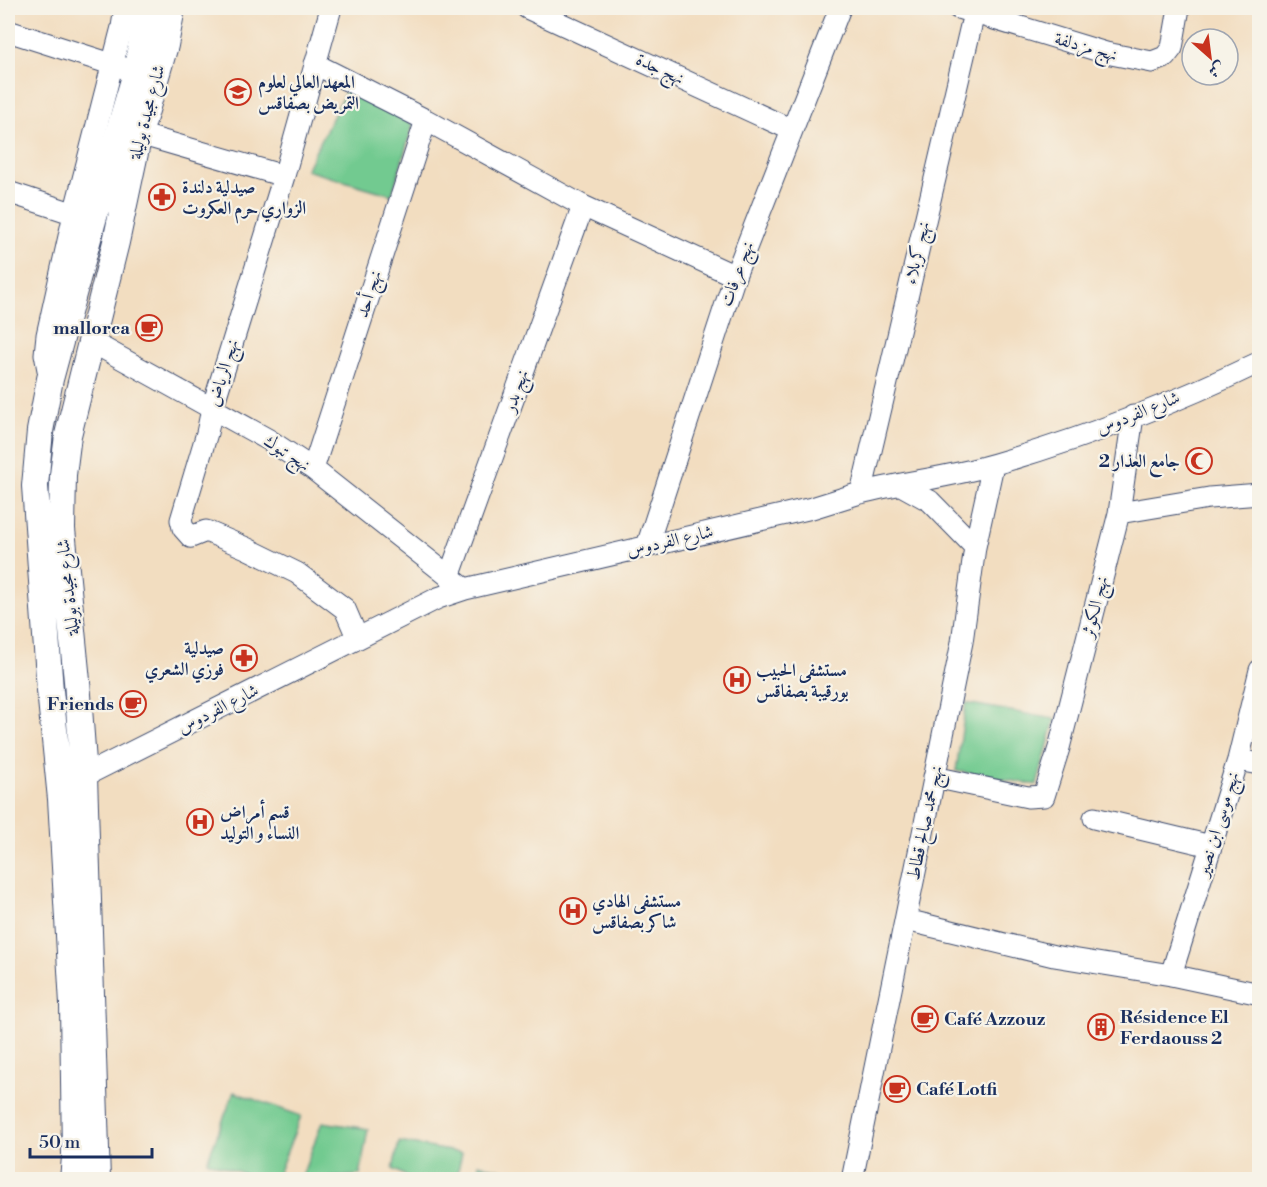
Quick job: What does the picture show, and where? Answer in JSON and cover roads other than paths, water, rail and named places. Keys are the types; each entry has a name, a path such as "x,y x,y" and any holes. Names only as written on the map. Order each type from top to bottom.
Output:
{"main road":[{"name":"شارع مجيدة بوليلة","path":"73,1179 75,1157 73,1004 61,799 49,680 35,486 40,431 83,217 124,69 148,8"},
{"name":"شارع مجيدة بوليلة","path":"97,1179 92,772 77,681 62,530 63,476 68,435 116,242 139,134 165,45 172,8"}],"street":[{"name":"شارع مجيدة بوليلة","path":"124,69 125,8"},
{"name":"نهج الرياض","path":"331,8 284,176 212,409 181,520 183,528 191,537 206,531 297,573 345,609 357,637"},
{"name":"نهج جدة","path":"527,8 792,130"},
{"name":"نهج عرفات","path":"647,546 735,276 840,8"},
{"name":"نهج مزدلفة","path":"966,10 1106,53 1152,62 1165,57 1172,48 1179,8"},
{"name":"نهج كربلاء","path":"861,493 966,10"},
{"path":"8,30 124,69"},
{"path":"315,64 426,120 583,206 735,276"},
{"name":"نهج أحد","path":"312,469 426,120"},
{"path":"139,134 284,176"},
{"path":"8,192 83,217"},
{"name":"نهج بدر","path":"457,583 583,206"},
{"name":"نهج تبوك","path":"92,342 269,440 312,469 457,583"},
{"name":"شارع الفردوس","path":"92,772 438,598 457,583 647,546 812,508 861,493 993,465 1133,416 1260,362"},
{"name":"نهج الكوثر","path":"934,777 1028,797 1044,796 1059,748 1119,513 1133,416"},
{"name":"نهج محمد صالح قطاط","path":"852,1179 963,642 975,547 993,465"},
{"path":"901,485 930,501 975,547"},
{"path":"1119,513 1209,498 1260,494"},
{"name":"نهج موسى ابن نصير","path":"1171,975 1238,760 1260,670"},
{"path":"1238,760 1260,764"},
{"path":"1094,818 1211,846"},
{"path":"906,920 1054,956 1171,975 1260,994"}],"place":[{"name":"المعهد العالي لعلوم التمريض بصفاقس","path":"238,92"},
{"name":"صيدلية دلندة الزواري حرم العكروت","path":"162,197"},
{"name":"mallorca","path":"149,328"},
{"name":"جامع العذار 2","path":"1199,461"},
{"name":"صيدلية فوزي الشعري","path":"244,658"},
{"name":"مستشفى الحبيب بورقيبة بصفاقس","path":"737,680"},
{"name":"Friends","path":"133,704"},
{"name":"قسم أمراض النساء و التوليد","path":"200,822"},
{"name":"مستشفى الهادي شاكر بصفاقس","path":"573,911"},
{"name":"Café Azzouz","path":"925,1019"},
{"name":"Résidence El Ferdaouss 2","path":"1101,1027"},
{"name":"Café Lotfi","path":"897,1089"}]}
